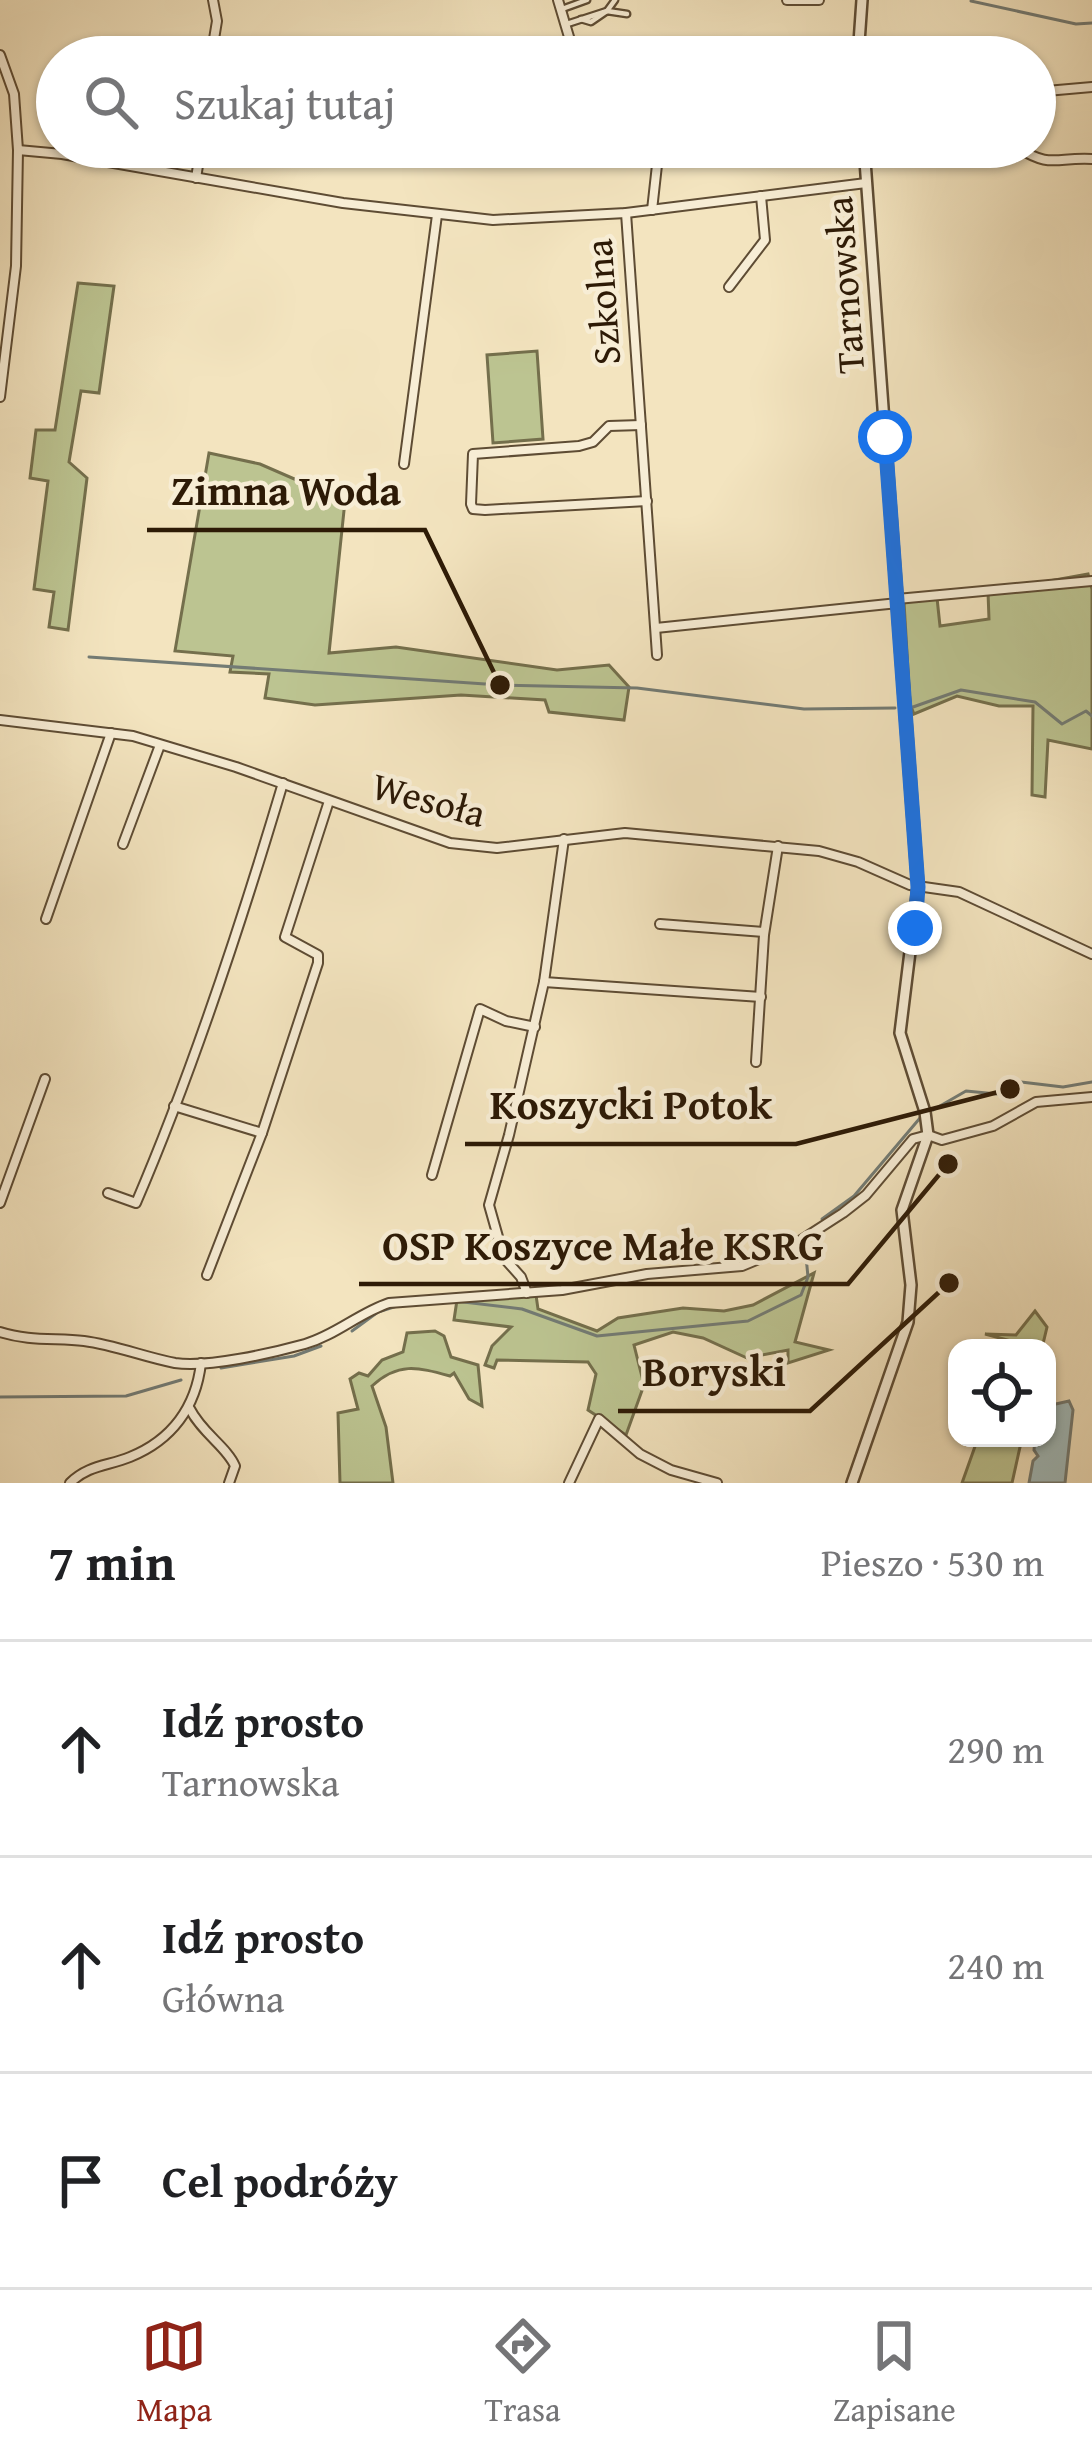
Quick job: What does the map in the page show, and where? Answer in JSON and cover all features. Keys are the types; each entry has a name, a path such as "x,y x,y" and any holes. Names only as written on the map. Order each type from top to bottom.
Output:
{"street":[{"path":"213,0 214,36"},
{"path":"568,36 560,4 587,0"},
{"path":"567,24 607,10 615,0"},
{"path":"787,0 819,0"},
{"path":"859,36 862,0"},
{"path":"607,10 626,15 629,24"},
{"path":"0,56 14,94 18,150 16,266 0,397"},
{"path":"1056,90 1092,87"},
{"path":"18,150 36,152"},
{"path":"1056,161 1092,159"},
{"path":"140,168 437,215 494,220 626,213"},
{"path":"196,178 198,168"},
{"path":"652,210 657,168"},
{"name":"Tarnowska","path":"865,168 918,887 900,1033 928,1136"},
{"name":"Szkolna","path":"657,655 626,213 866,183"},
{"path":"729,287 765,240 761,196"},
{"path":"404,464 437,215"},
{"path":"641,425 609,427 593,442 579,446 473,454 473,509 647,501"},
{"path":"656,628 1092,581"},
{"name":"Wesoła","path":"0,720 111,733 160,744 450,843 497,848 625,833 838,856 918,887 959,892 1092,954"},
{"path":"46,919 111,733"},
{"path":"123,844 160,744"},
{"path":"109,1193 136,1203 174,1106 283,783"},
{"path":"207,1275 262,1133 319,963 317,955 285,937 329,801"},
{"path":"527,1293 521,1277 504,1258 489,1204 535,1027 564,839"},
{"path":"756,1062 764,932 778,846"},
{"path":"660,924 764,932"},
{"path":"544,982 760,997"},
{"path":"432,1175 480,1009 535,1027"},
{"path":"0,1204 45,1079"},
{"path":"0,1332 110,1346 178,1364 201,1363 309,1342 389,1303 527,1293 647,1274 742,1266 772,1255 843,1213 866,1195 913,1139 942,1140 992,1126 1036,1102 1092,1097"},
{"path":"174,1106 262,1133"},
{"path":"852,1483 910,1313 902,1210 928,1136"},
{"path":"70,1483 80,1472 144,1450 190,1409 201,1363"},
{"path":"190,1409 200,1428 232,1457 235,1466 229,1483"},
{"path":"569,1483 599,1419 640,1454 671,1470 717,1483"}],"green space":[{"path":"78,283 114,286 99,393 81,391 69,462 87,478 68,630 49,627 54,592 34,589 48,481 30,478 36,430 55,430"},
{"path":"537,351 543,439 493,443 487,355"},
{"path":"209,453 260,464 345,501 329,653 396,647 557,670 609,665 629,687 624,720 549,712 545,700 461,695 315,705 265,698 269,674 230,672 233,656 175,651"},
{"path":"1088,574 1092,589 1092,749 1048,740 1045,797 1032,795 1033,706 999,706 957,696 914,714 904,602 937,598 940,626 989,619 988,592"},
{"path":"814,1273 795,1342 829,1350 788,1363 788,1350 747,1358 703,1338 673,1332 634,1345 644,1385 626,1435 588,1410 596,1374 588,1362 497,1360 494,1368 485,1365 492,1346 511,1327 454,1320 457,1300 536,1295 538,1309 597,1331 618,1318 683,1308 724,1311 753,1305"},
{"path":"1035,1311 1047,1327 1044,1339 985,1334 1016,1335"},
{"path":"435,1331 444,1336 451,1357 478,1365 482,1406 469,1399 454,1373 408,1369 391,1373 372,1386 386,1427 393,1483 340,1483 338,1413 358,1409 350,1379 359,1373 368,1376 382,1360 403,1352 407,1333"},
{"path":"975,1447 1020,1447 1012,1483 962,1483"}],"water":[{"path":"1069,1401 1073,1410 1065,1483 1029,1483 1038,1456 1034,1447 1056,1447 1056,1404"}],"waterway":[{"path":"971,1 1076,24 1092,23"},
{"path":"89,657 500,685 637,688 804,709 895,708"},
{"path":"913,707 961,690 1035,702 1062,724 1086,711 1092,716"},
{"path":"933,1110 966,1091 997,1094 1021,1082 1063,1087 1092,1082"},
{"path":"822,1219 854,1196 920,1118"},
{"path":"455,1301 522,1309 597,1336 748,1321 801,1295 808,1277 805,1246"},
{"path":"352,1331 378,1312 397,1306"},
{"path":"221,1368 294,1356 321,1346"},
{"path":"0,1397 126,1396 181,1380"}],"place":[{"name":"Zimna Woda","path":"500,685"},
{"name":"Koszycki Potok","path":"1010,1089"},
{"name":"OSP Koszyce Małe KSRG","path":"948,1164"},
{"name":"Boryski","path":"949,1283"}],"route":[{"path":"885,437 918,887 915,928"}]}
